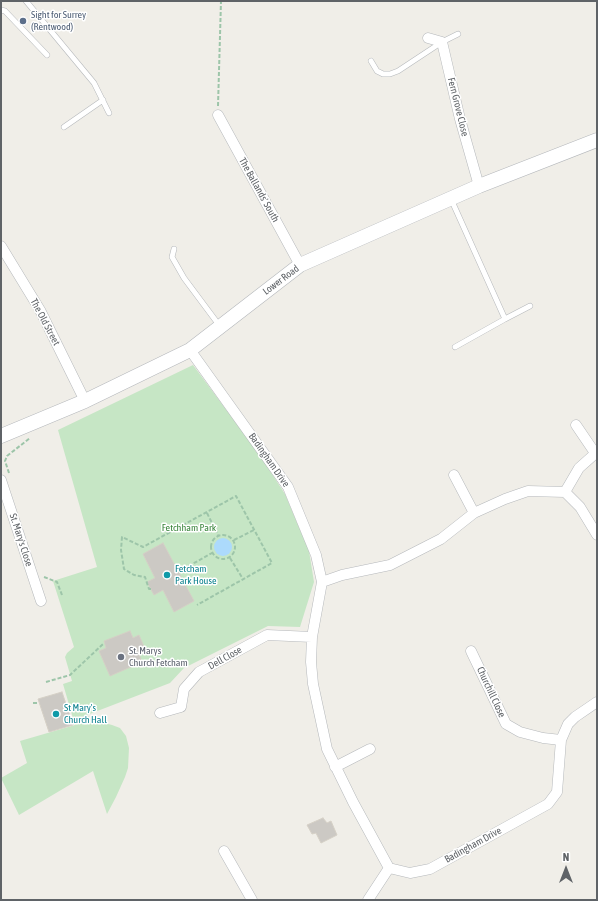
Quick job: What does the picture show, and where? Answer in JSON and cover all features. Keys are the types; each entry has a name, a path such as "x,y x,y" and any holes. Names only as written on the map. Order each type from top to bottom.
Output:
{"street":[{"path":"428,38 442,42"},
{"name":"Fern Grove Close","path":"442,42 460,119 479,186"},
{"name":"The Ballands' South","path":"218,115 300,265"},
{"name":"Lower Road","path":"1,436 85,400 190,350 300,265 450,198 597,140"},
{"name":"The Old Street","path":"1,246 40,310 85,400"},
{"name":"Badingham Drive","path":"190,350 288,487 316,555 322,582 312,637 310,662 327,749 372,838 390,868 410,873 430,869 548,804 557,792 561,740 568,724 576,716 597,702"},
{"path":"565,492 579,468 596,453 576,425"},
{"path":"454,475 474,513"},
{"name":"St. Mary's Close","path":"6,479 41,601"},
{"path":"322,582 342,575 390,565 441,540 474,513 505,499 528,491 565,492 580,507 597,535"},
{"name":"Dell Close","path":"160,713 181,707 184,689 199,672 267,635 312,637"},
{"name":"Churchill Close","path":"471,651 506,724 520,732 543,738 561,740"},
{"path":"335,767 370,749"},
{"path":"224,852 252,900"},
{"path":"368,900 390,868"}],"lane":[{"path":"26,1 94,83 109,112"},
{"path":"1,10 5,11 47,55"},
{"path":"371,61 378,71 383,74 390,74 398,71 442,42 458,34"},
{"path":"64,127 103,100"},
{"path":"450,198 505,319"},
{"path":"174,249 172,256 184,278 220,327"},
{"path":"455,347 530,306"}],"path":[{"path":"218,115 221,1"},
{"path":"6,479 5,461 7,456 30,438"},
{"path":"151,589 148,589 146,577 134,575 124,569 120,550 122,537 143,547 236,496 272,563 197,605"},
{"path":"207,513 218,535"},
{"path":"234,540 255,530"},
{"path":"218,535 227,535 234,540 235,552 230,558 218,558 212,553 211,545 218,535"},
{"path":"178,572 212,553"},
{"path":"230,558 243,579"},
{"path":"41,574 44,578 57,582 62,595"},
{"path":"46,682 70,675 103,644"},
{"path":"32,703 39,703"}],"green space":[{"name":"Fetchham Park","path":"193,365 259,454 285,494 309,551 314,582 300,627 268,626 184,668 170,683 87,715 93,720 120,728 126,736 129,748 128,768 125,777 107,814 93,771 19,815 1,778 27,763 20,741 75,725 63,684 72,681 65,657 74,647 53,581 97,567 58,430"}],"water":[{"path":"223,538 229,541 232,547 229,553 223,556 217,553 214,547 217,541"}],"building":[{"name":"Fetcham Park House","path":"163,543 194,601 174,612 163,590 154,595 147,582 155,578 143,554"},
{"name":"St. Marys Church Fetcham","path":"130,631 133,638 139,635 145,649 138,652 142,662 110,676 99,651 106,648 104,641"},
{"name":"St Mary's Church Hall","path":"62,692 73,725 49,732 38,699"},
{"path":"323,818 327,823 331,821 337,835 321,843 316,833 312,834 307,825"}],"place":[{"name":"Sight for Surrey (Rentwood)","path":"23,21"},
{"name":"Fetcham Park House","path":"167,575"},
{"name":"St. Marys Church Fetcham","path":"121,657"},
{"name":"St Mary's Church Hall","path":"56,714"}]}
